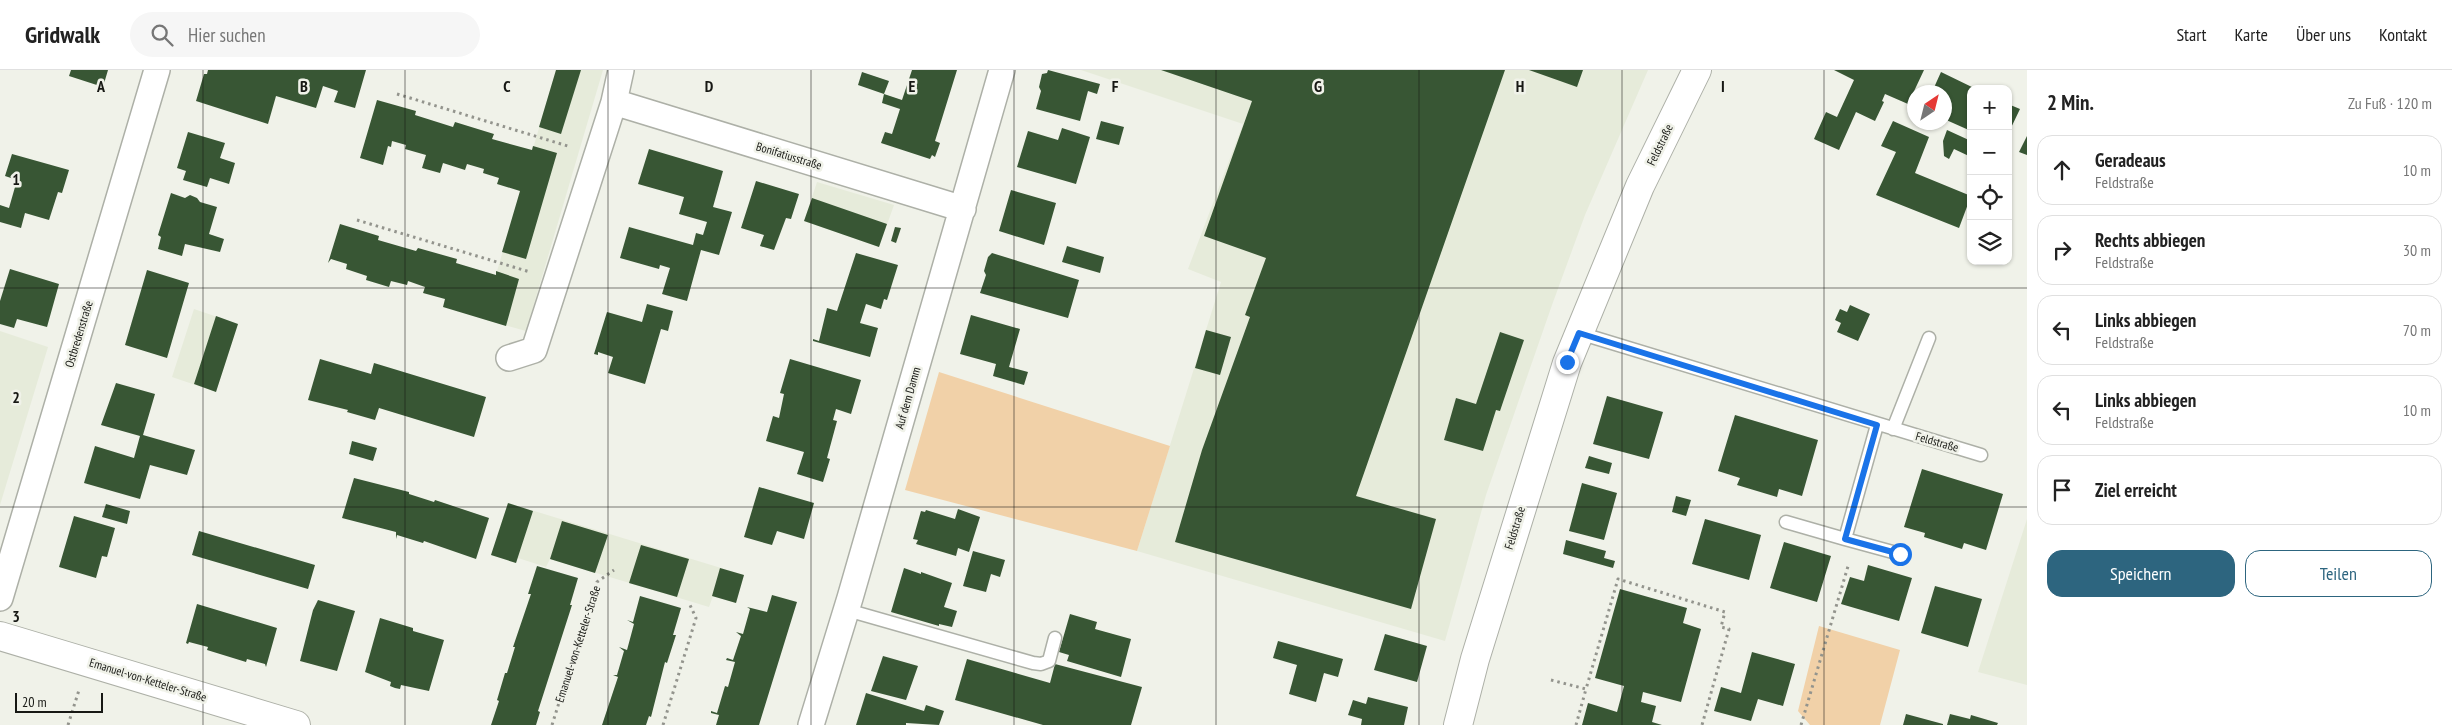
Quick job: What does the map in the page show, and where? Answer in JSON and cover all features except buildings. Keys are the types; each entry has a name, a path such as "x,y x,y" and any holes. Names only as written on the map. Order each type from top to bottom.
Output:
{"main road":[{"name":"Feldstraße","path":"1458,725 1475,659 1542,437 1579,333 1640,186 1697,70"},
{"name":"Emanuel-von-Ketteler-Straße","path":"0,636 296,725"}],"street":[{"name":"Ostbredenstraße","path":"0,598 158,70"},
{"path":"508,358 534,350 598,155 614,102 621,70"},
{"name":"Auf dem Damm","path":"811,725 847,610 1002,70"},
{"name":"Bonifatiusstraße","path":"614,102 963,209"}],"lane":[{"name":"Feldstraße","path":"1579,333 1981,455"},
{"path":"1893,429 1929,338"},
{"path":"1845,539 1877,425"},
{"path":"1786,522 1900,554"},
{"path":"847,610 1033,663 1041,664 1049,661 1055,638"}],"path":[{"path":"397,94 598,155"},
{"path":"357,220 557,280"},
{"path":"1801,725 1850,559 1845,539"},
{"name":"Emanuel-von-Ketteler-Straße","path":"552,725 597,582 614,570"},
{"path":"1576,725 1618,579 1725,612 1721,627 1729,629 1702,725"},
{"path":"663,725 696,618 690,604"},
{"path":"68,725 87,662"},
{"path":"1551,680 1586,689"}],"shaded area":[{"path":"556,70 603,70 526,331 483,319"},
{"path":"1081,70 1648,70 1585,215 1552,305 1486,495 1445,641 1137,551 1221,282 1188,269 1243,124"},
{"path":"817,182 894,205 879,247 804,221"},
{"path":"194,309 238,324 216,392 172,377"},
{"path":"0,331 48,347 0,505"},
{"path":"939,372 1170,446 1137,551 905,490"},
{"path":"508,503 744,575 736,603 713,596 709,607 550,559 546,567 518,558 516,563 491,555"},
{"path":"2027,519 2027,685 1978,672"},
{"path":"1819,626 1900,650 1880,725 1810,725 1798,711"}],"route":[{"path":"1567,362 1579,333 1877,425 1845,539 1900,554"}]}
